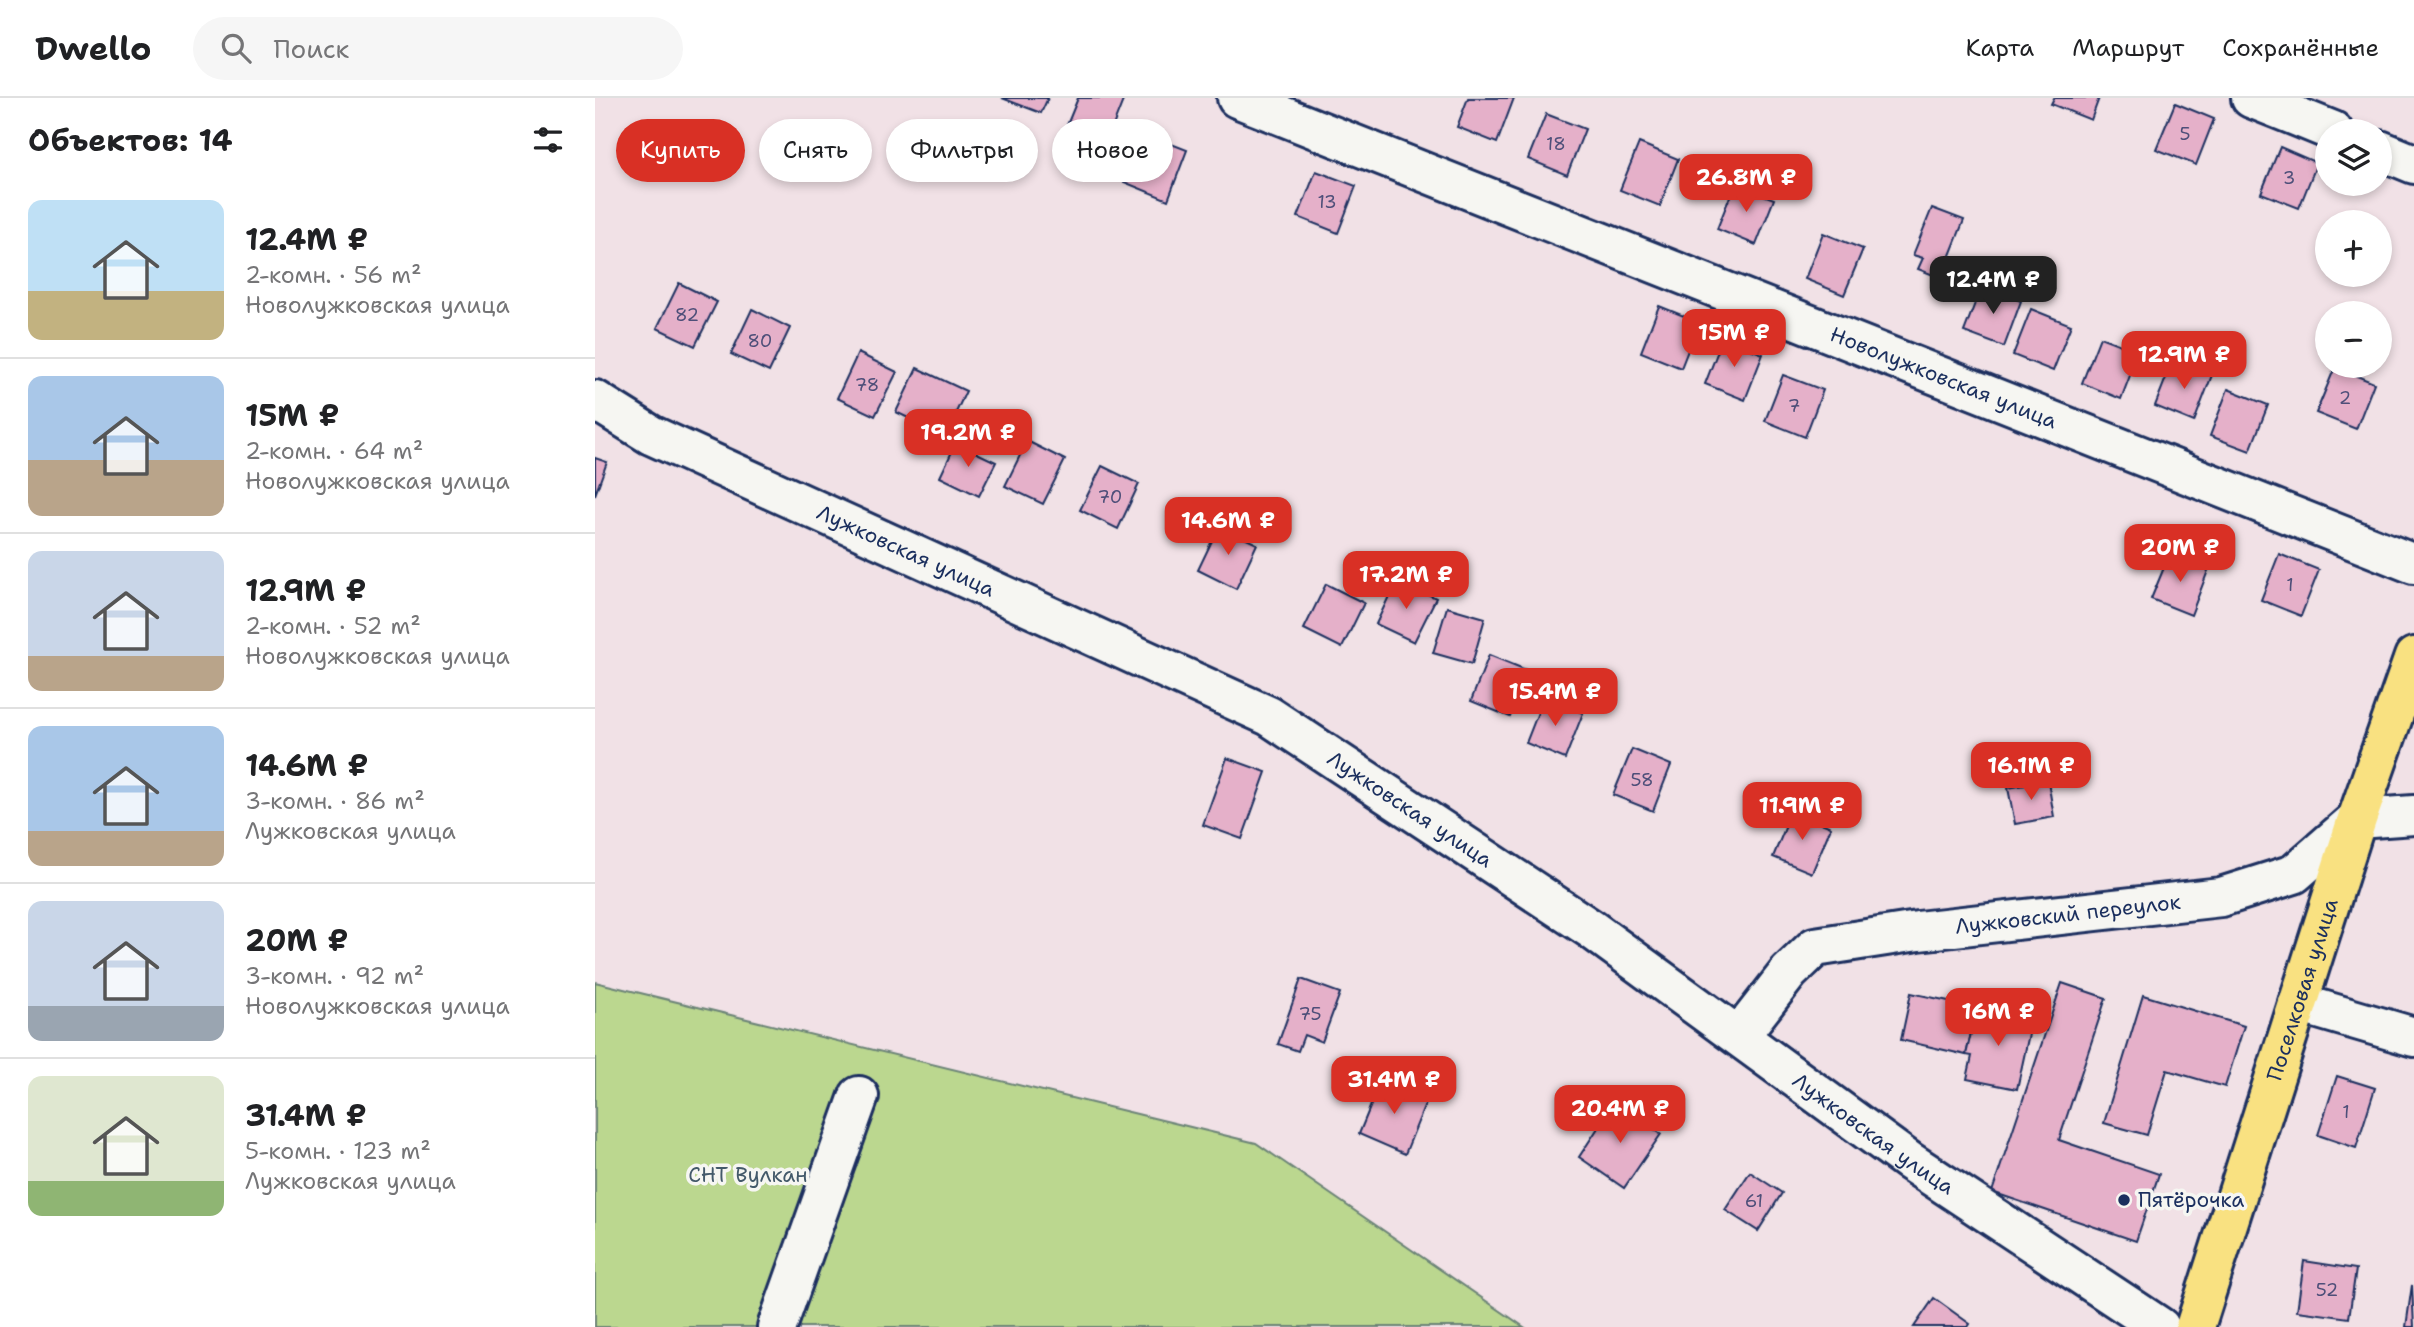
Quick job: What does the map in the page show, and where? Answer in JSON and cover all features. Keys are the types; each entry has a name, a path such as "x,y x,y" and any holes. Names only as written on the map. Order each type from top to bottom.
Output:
{"highway":[{"name":"Поселковая улица","path":"2195,1327 2357,819 2414,657"}],"street":[{"name":"Новолужковская улица","path":"1237,98 2414,564"},
{"path":"2251,98 2315,124"},
{"path":"2392,155 2414,164"},
{"name":"Лужковская улица","path":"595,400 651,435 1269,716 1591,929 1740,1035 1909,1161 2160,1327"},
{"path":"2357,819 2414,815"},
{"name":"Лужковский переулок","path":"1740,1035 1789,972 1815,947 1918,930 2221,897 2294,874 2357,819"},
{"path":"2298,1003 2414,1037"},
{"path":"777,1327 859,1096"}],"green space":[{"name":"СНТ Вулкан","path":"595,982 1256,1143 1524,1327 595,1327"}],"building":[{"path":"1002,98 1048,98 1041,113"},
{"path":"1078,98 1124,98 1116,119 1069,119"},
{"path":"1468,98 1514,98 1497,143 1457,127"},
{"path":"2054,98 2099,98 2091,120 2051,104"},
{"path":"2175,103 2214,119 2196,165 2156,149"},
{"path":"1546,114 1585,129 1567,175 1528,159"},
{"path":"1639,143 1678,159 1660,206 1620,190"},
{"path":"1173,145 1187,150 1168,200 1124,182 1173,182"},
{"path":"2280,147 2315,162 2299,208 2261,193"},
{"path":"1316,171 1356,186 1338,233 1298,217"},
{"path":"1735,184 1774,199 1756,245 1717,229"},
{"path":"1932,208 1964,220 1941,278 1918,269 1923,258 1913,255"},
{"path":"1823,233 1863,249 1844,295 1805,279"},
{"path":"679,283 717,302 695,346 657,328"},
{"path":"1982,285 2021,301 2004,347 1964,332"},
{"path":"1659,306 1699,322 1681,368 1641,352"},
{"path":"752,309 790,328 769,372 731,354"},
{"path":"2031,309 2071,325 2053,371 2013,355"},
{"path":"2100,337 2139,352 2121,399 2082,383"},
{"path":"1723,338 1763,354 1745,400 1705,384"},
{"path":"858,353 897,372 875,416 837,398"},
{"path":"2173,360 2212,375 2194,422 2155,406"},
{"path":"917,368 966,391 945,436 896,412"},
{"path":"1783,375 1823,390 1805,437 1765,421"},
{"path":"2330,378 2362,378 2374,383 2356,429 2316,413"},
{"path":"2228,389 2268,405 2250,451 2210,436"},
{"path":"1027,441 1065,460 1043,504 1005,486"},
{"path":"956,443 996,462 979,496 940,477"},
{"path":"595,458 607,462 595,495"},
{"path":"1102,466 1139,484 1118,529 1080,510"},
{"path":"1219,526 1257,544 1236,589 1198,570"},
{"path":"2170,553 2209,568 2191,615 2151,599"},
{"path":"2279,554 2319,570 2301,616 2261,600"},
{"path":"1397,579 1436,598 1414,642 1376,624"},
{"path":"1326,584 1364,603 1342,648 1304,629"},
{"path":"1447,607 1485,618 1472,664 1433,653"},
{"path":"1489,655 1529,671 1510,717 1471,701"},
{"path":"1544,697 1583,713 1565,759 1526,743"},
{"path":"1632,749 1671,765 1653,811 1613,795"},
{"path":"1227,758 1266,772 1242,839 1203,825"},
{"path":"2048,781 2054,817 2015,824 2008,788"},
{"path":"1792,811 1831,827 1812,873 1773,857"},
{"path":"1301,979 1340,993 1322,1042 1304,1035 1298,1051 1278,1044"},
{"path":"2062,983 2106,998 2059,1140 2159,1174 2136,1241 1992,1192"},
{"path":"1911,993 1977,1007 1966,1055 1901,1040"},
{"path":"2143,995 2244,1026 2225,1087 2167,1070 2147,1135 2104,1123"},
{"path":"1977,1007 2032,1020 2017,1089 1967,1079 1972,1056 1966,1055"},
{"path":"2337,1076 2375,1088 2356,1148 2318,1135"},
{"path":"1382,1078 1428,1097 1405,1154 1359,1134"},
{"path":"1615,1102 1661,1134 1624,1188 1579,1157"},
{"path":"1750,1172 1782,1193 1758,1231 1725,1210"},
{"path":"2304,1261 2356,1269 2349,1318 2297,1311"},
{"path":"2412,1285 2414,1327 2406,1327"},
{"path":"1934,1298 1970,1324 1968,1327 1914,1327"}],"place":[{"name":"Пятёрочка","path":"2124,1200"}]}
